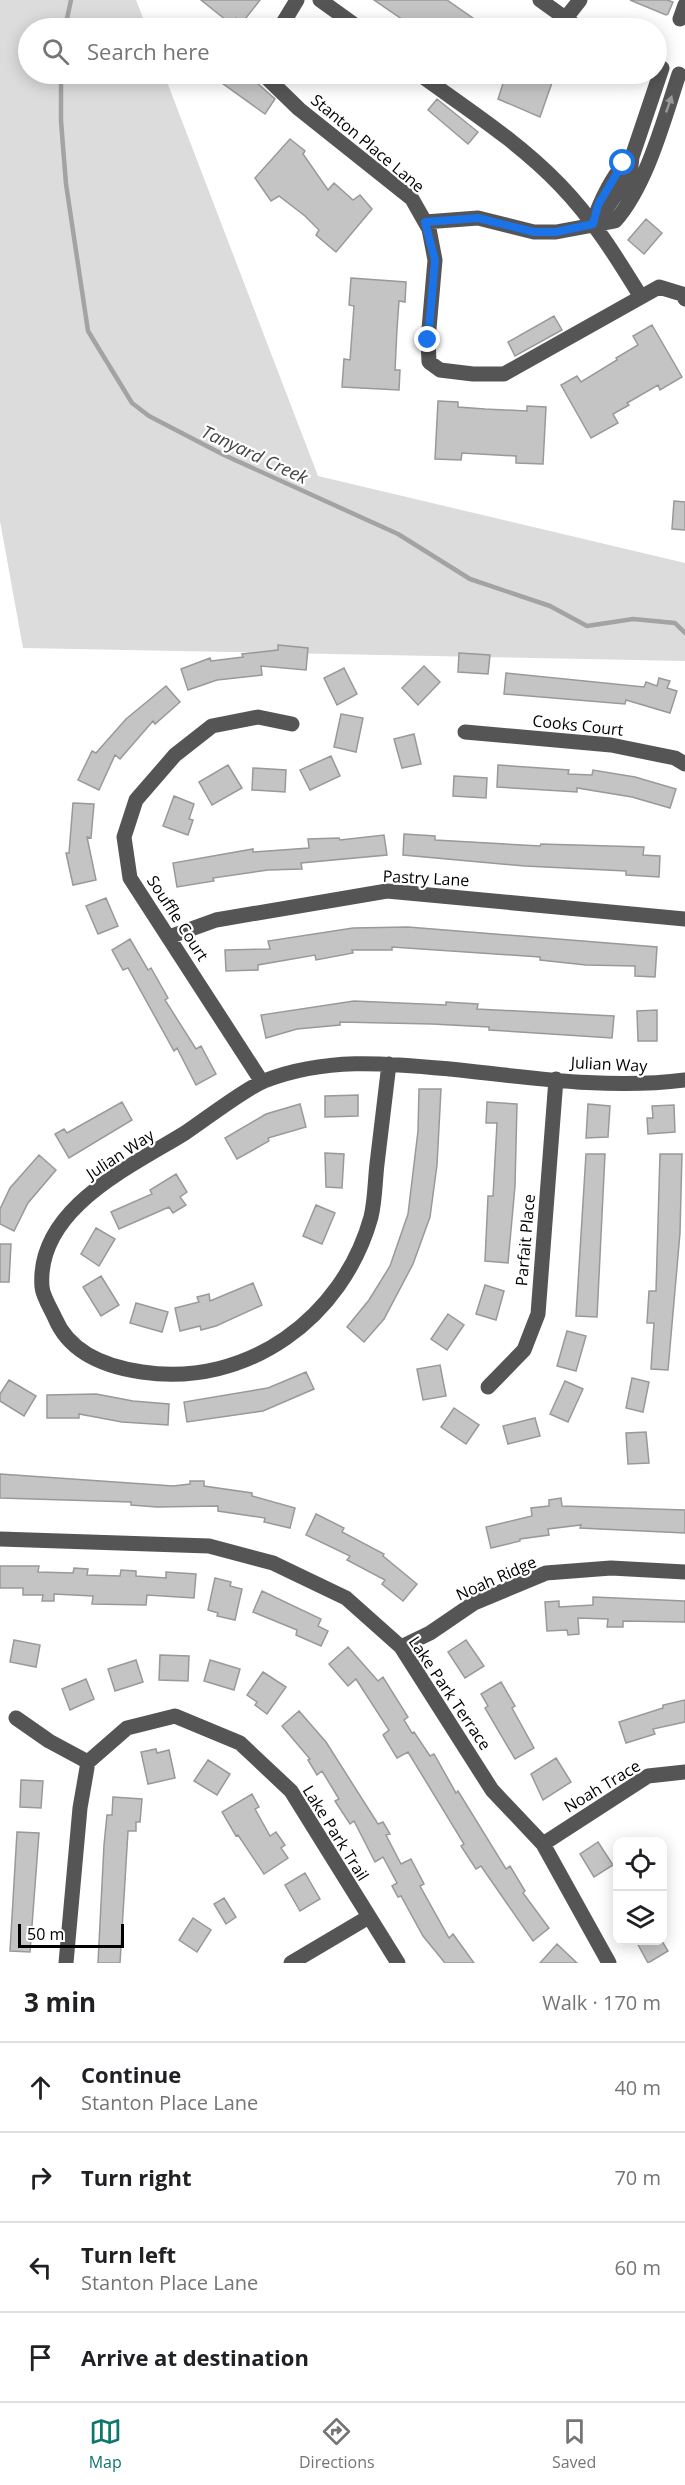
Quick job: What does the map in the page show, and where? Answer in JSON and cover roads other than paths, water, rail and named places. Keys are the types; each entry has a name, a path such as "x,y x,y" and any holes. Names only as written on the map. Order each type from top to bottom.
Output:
{"street":[{"path":"286,18 297,0"},
{"path":"320,0 345,18"},
{"path":"566,18 580,0"},
{"path":"543,1 564,18"},
{"path":"425,222 478,218 534,232 556,232 615,221 626,206 682,74 667,70"},
{"name":"Stanton Place Lane","path":"273,84 299,109 412,199 425,222 435,260 428,340 429,362 440,370 473,374 504,374 659,287 682,294 685,299"},
{"path":"432,84 532,159 559,184 593,224 641,297"},
{"path":"593,224 611,205 630,175 632,157 654,84"},
{"name":"Souffle Court","path":"262,1082 130,878 124,837 136,800 175,755 212,726 258,717 292,724"},
{"name":"Cooks Court","path":"465,732 611,746 675,758 685,764"},
{"name":"Pastry Lane","path":"169,937 216,920 387,891 685,919"},
{"name":"Julian Way","path":"389,1064 372,1215 355,1263 326,1305 279,1345 232,1364 169,1376 112,1367 82,1352 58,1327 42,1289 46,1252 70,1211 113,1176 262,1082 340,1062 389,1064 649,1085 685,1080"},
{"name":"Parfait Place","path":"488,1387 524,1350 538,1314 556,1079"},
{"name":"Lake Park Terrace","path":"0,1539 209,1546 273,1563 346,1598 401,1647 492,1790 543,1844 609,1963"},
{"name":"Noah Ridge","path":"401,1647 430,1633 474,1604 546,1573 611,1568 685,1572"},
{"name":"Lake Park Trail","path":"88,1762 127,1728 175,1716 240,1743 291,1791 367,1918 398,1963"},
{"path":"16,1718 49,1741 88,1762 80,1808 66,1963"},
{"name":"Noah Trace","path":"543,1844 648,1776 685,1772"},
{"path":"291,1963 367,1918"}],"waterway":[{"name":"Tanyard Creek","path":"67,18 71,0"},
{"name":"Tanyard Creek","path":"61,84 61,121 66,184 88,331 132,403 149,416 224,455 398,534 470,579 550,606 587,626 633,619 675,623 685,633"}]}
